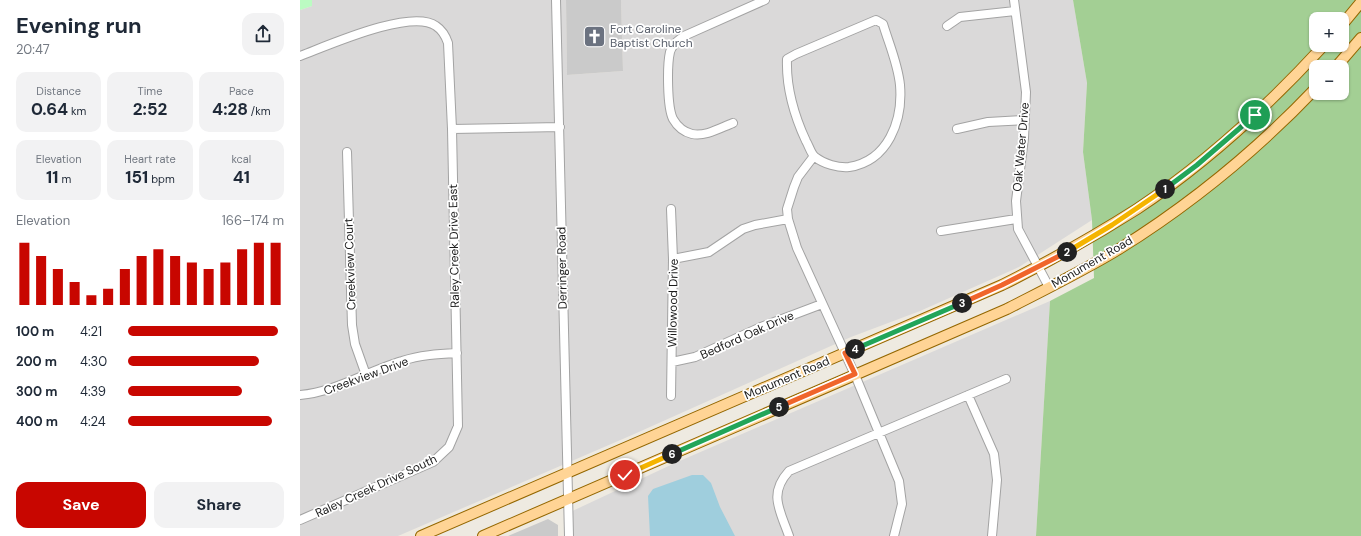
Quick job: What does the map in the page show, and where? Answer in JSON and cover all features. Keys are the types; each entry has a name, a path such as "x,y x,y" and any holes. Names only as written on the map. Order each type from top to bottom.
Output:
{"main road":[{"path":"1349,17 1361,2"},
{"path":"1342,60 1361,38"},
{"name":"Monument Road","path":"421,536 1002,285 1037,267 1112,225 1197,165 1255,115 1317,52"},
{"name":"Monument Road","path":"483,536 1007,309 1049,288 1119,248 1188,201 1243,158 1309,95"}],"street":[{"name":"Derringer Road","path":"556,0 568,536"},
{"path":"733,124 700,135 685,132 678,125 673,118 670,106 668,69 670,51 674,44 684,36 765,0"},
{"name":"Oak Water Drive","path":"1014,0 1026,92 1022,164 1016,201 1016,219 1018,229 1049,288"},
{"path":"947,26 960,17 1015,11"},
{"path":"876,20 883,24 895,62 900,86 899,106 894,128 888,143 876,157 858,165 838,167 814,156 798,125 793,110 787,76 787,59 876,20"},
{"name":"Raley Creek Drive East","path":"300,56 368,30 394,23 415,22 430,24 445,36 448,43 452,129 458,426 450,447"},
{"path":"957,129 988,122 1025,120"},
{"path":"452,129 560,127"},
{"name":"Creekview Court","path":"347,152 352,325 357,350 366,374"},
{"path":"814,156 798,177 787,209 788,219 797,248 855,374 902,492 900,516 894,536"},
{"name":"Willowood Drive","path":"671,209 673,259 671,396"},
{"path":"673,259 709,252 743,229 788,219"},
{"path":"941,231 1016,219"},
{"name":"Bedford Oak Drive","path":"672,362 695,357 761,327 822,304"},
{"name":"Creekview Drive","path":"300,395 322,392 402,361 437,354 457,353"},
{"path":"789,536 776,494 781,480 789,471 1006,379"},
{"path":"968,395 994,454 996,480 992,536"},
{"name":"Raley Creek Drive South","path":"300,520 433,462 450,447"}],"shaded area":[{"path":"312,0 566,0 567,75 623,71 621,0 1073,0 1087,83 1083,152 1092,220 1019,267 920,311 851,337 632,435 398,536 300,536 300,10 312,6"},
{"name":"Fort Caroline Baptist Church","path":"566,0 621,0 623,71 567,75"},
{"path":"1050,301 1036,536 566,536 566,514 675,463"},
{"path":"548,519 558,525 558,536 508,536"}],"green space":[{"path":"300,0 312,0 312,6 300,10"},
{"path":"1073,0 1361,0 1361,536 1036,536 1050,301 1094,278 1092,220 1083,152 1087,83"}],"water":[{"path":"692,475 703,475 711,483 720,507 735,536 650,536 648,496 653,489"}],"place":[{"name":"Fort Caroline Baptist Church","path":"594,36"}],"route":[{"path":"625,475 855,374 845,353 1002,285 1070,250 1112,225 1170,185 1197,165 1255,115"}]}
